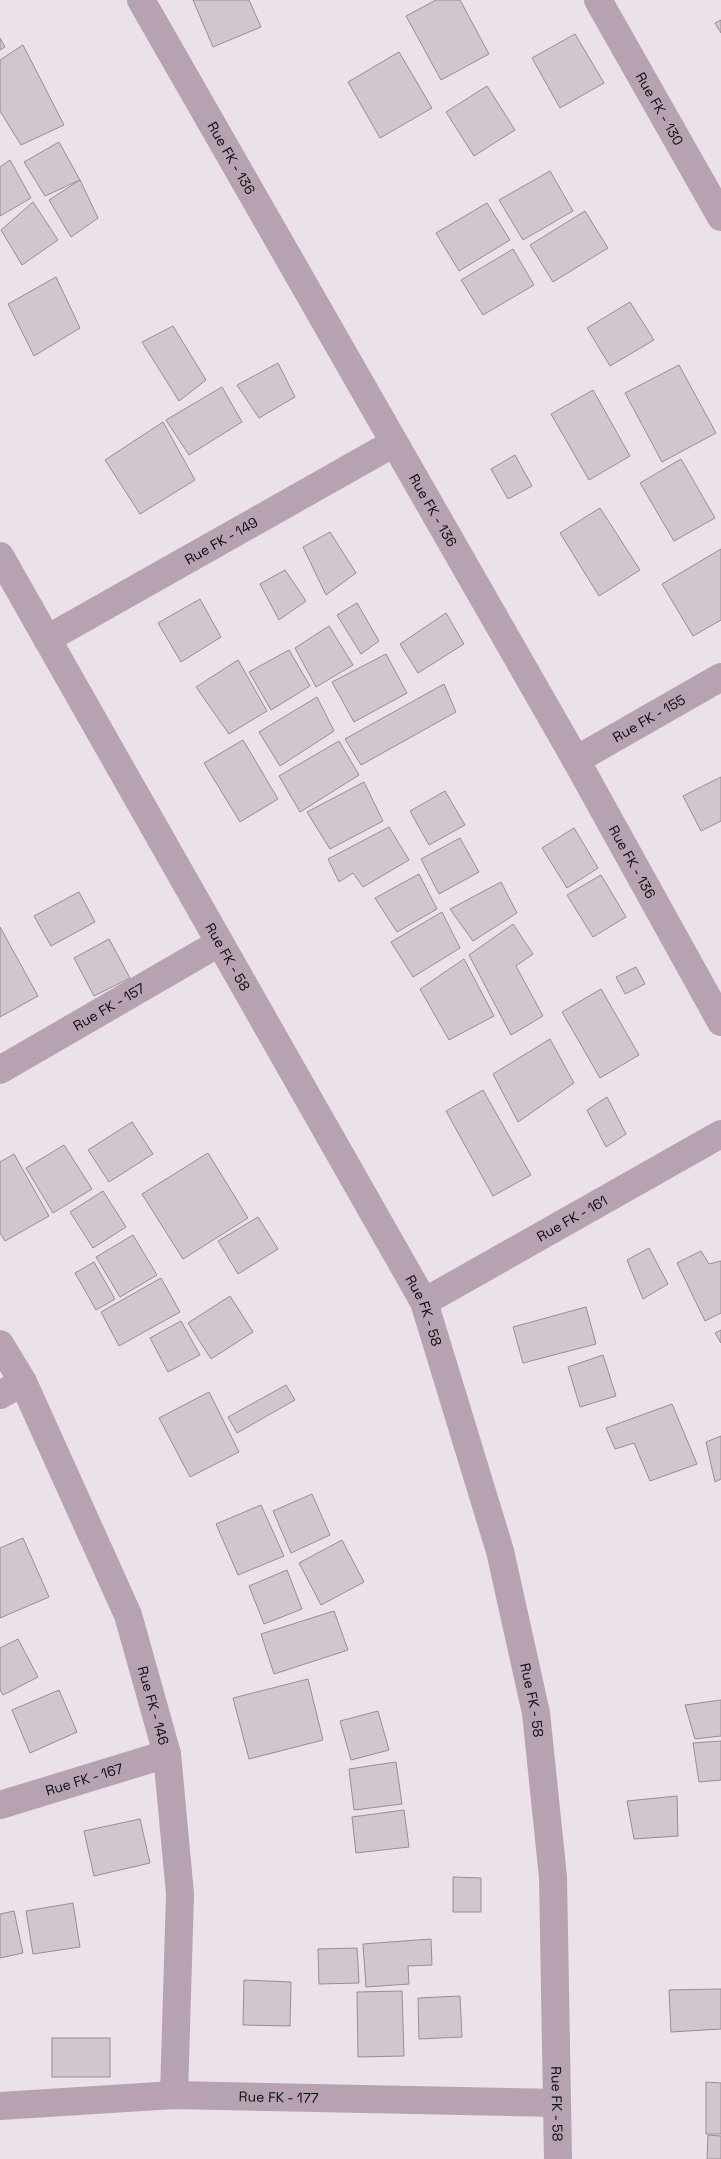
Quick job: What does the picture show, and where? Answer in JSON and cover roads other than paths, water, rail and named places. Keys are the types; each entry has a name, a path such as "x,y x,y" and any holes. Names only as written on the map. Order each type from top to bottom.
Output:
{"street":[{"name":"Rue FK - 136","path":"141,0 576,760 721,1022"},
{"name":"Rue FK - 130","path":"598,0 721,217"},
{"name":"Rue FK - 149","path":"47,639 394,443"},
{"name":"Rue FK - 58","path":"0,556 424,1302 500,1551 536,1713 553,1877 558,2159"},
{"name":"Rue FK - 155","path":"576,760 721,677"},
{"name":"Rue FK - 157","path":"0,1070 219,943"},
{"name":"Rue FK - 161","path":"424,1302 721,1134"},
{"name":"Rue FK - 146","path":"0,1344 23,1382 128,1615 168,1754 180,1894 174,2095"},
{"path":"0,1395 23,1382"},
{"name":"Rue FK - 167","path":"0,1804 168,1754"},
{"name":"Rue FK - 177","path":"0,2106 174,2095 557,2103"}]}
